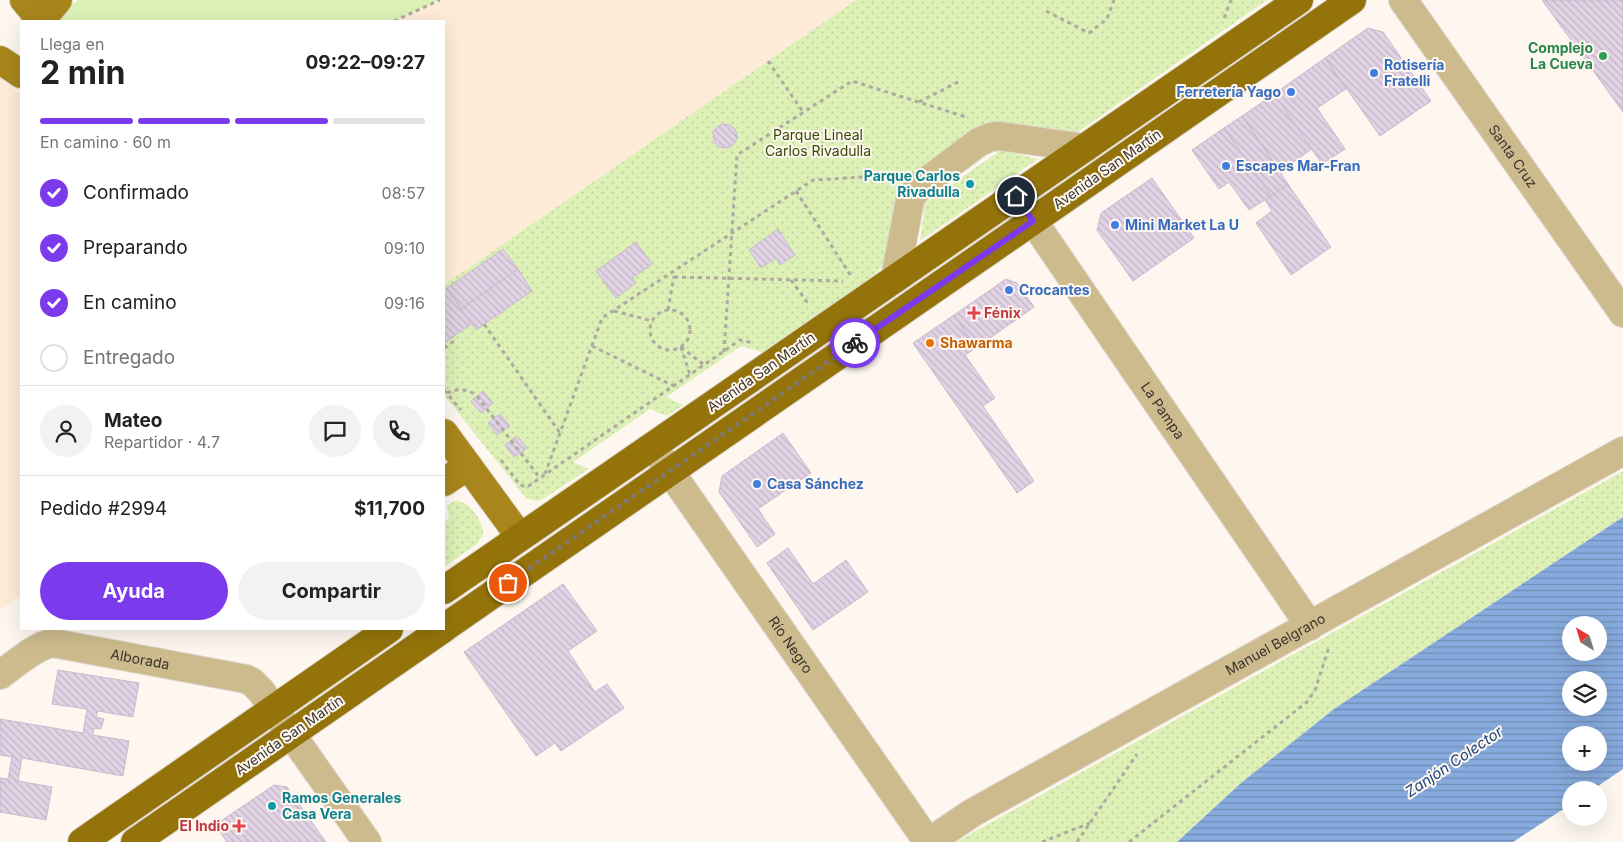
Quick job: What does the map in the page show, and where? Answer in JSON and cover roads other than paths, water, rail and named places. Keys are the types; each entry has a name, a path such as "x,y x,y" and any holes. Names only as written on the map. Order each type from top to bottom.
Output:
{"highway":[{"name":"Avenida San Martín","path":"445,589 1299,0"},
{"name":"Avenida San Martín","path":"445,627 1352,0"},
{"path":"82,842 274,710 358,640 386,630"},
{"name":"Avenida San Martín","path":"135,842 440,630"}],"main road":[{"path":"24,0 34,12 36,20"},
{"path":"42,20 58,0"},
{"path":"0,60 20,55"},
{"path":"0,60 20,73"},
{"path":"445,434 520,537"},
{"path":"445,481 468,466"}],"street":[{"name":"Santa Cruz","path":"1403,0 1623,313"},
{"path":"895,279 910,200 913,194 923,184 979,142 999,136 1085,148"},
{"name":"La Pampa","path":"1016,196 1321,633"},
{"name":"Río Negro","path":"653,447 928,842"},
{"name":"Manuel Belgrano","path":"928,842 972,813 1321,633 1623,451"},
{"name":"Alborada","path":"0,674 42,646 59,644 240,677 257,686 367,842"}],"water":[{"name":"Zanjón Colector","path":"1623,517 1623,769 1605,781 1562,781 1562,810 1513,842 1177,842 1241,783 1334,709"}],"place":[{"name":"Complejo La Cueva","path":"1603,56"},
{"name":"Rotisería Fratelli","path":"1374,73"},
{"name":"Ferretería Yago","path":"1291,92"},
{"name":"Escapes Mar-Fran","path":"1226,166"},
{"name":"Parque Carlos Rivadulla","path":"970,184"},
{"name":"Mini Market La U","path":"1115,225"},
{"name":"Crocantes","path":"1009,290"},
{"name":"Fénix","path":"974,313"},
{"name":"Shawarma","path":"930,343"},
{"name":"Casa Sánchez","path":"757,484"},
{"name":"Ramos Generales Casa Vera","path":"272,806"},
{"name":"El Indio","path":"239,826"}],"park label":[{"name":"Parque Lineal Carlos Rivadulla","path":"818,144"}]}
